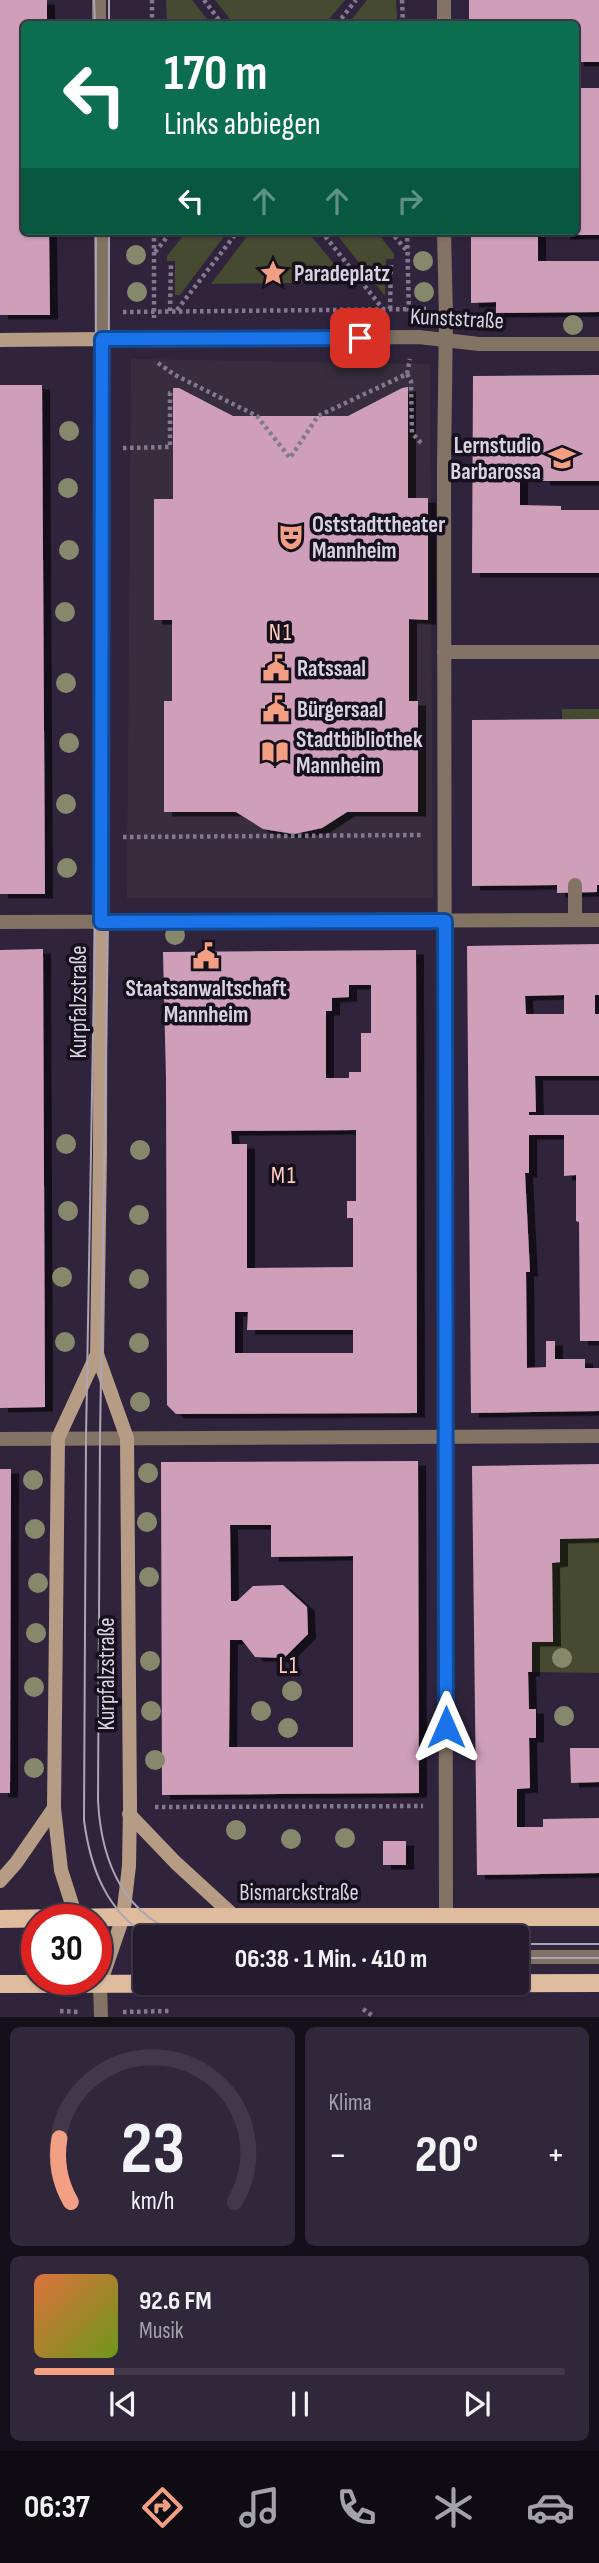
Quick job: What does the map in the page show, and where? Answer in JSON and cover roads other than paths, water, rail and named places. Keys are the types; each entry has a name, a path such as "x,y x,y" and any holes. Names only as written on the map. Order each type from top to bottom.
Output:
{"main road":[{"name":"Bismarckstraße","path":"112,1917 599,1917"},
{"name":"Bismarckstraße","path":"0,1919 21,1919"},
{"path":"112,1980 133,1980"},
{"path":"0,1984 21,1983"},
{"path":"529,1983 599,1983"}],"street":[{"path":"99,0 99,21"},
{"path":"443,0 443,21"},
{"name":"Kurpfalzstraße","path":"101,235 101,922 97,1354 127,1438 130,1810 129,1866 123,1917 112,1944"},
{"path":"444,235 446,1917"},
{"name":"Kunststraße","path":"102,339 410,337 479,344 599,344"},
{"path":"0,340 102,339"},
{"path":"444,652 599,652"},
{"path":"575,885 575,920"},
{"path":"0,922 599,920"},
{"name":"Kurpfalzstraße","path":"71,1904 61,1870 54,1808 58,1438 97,1354"},
{"path":"0,1439 599,1436"},
{"path":"0,1881 16,1863 54,1808"},
{"path":"130,1810 176,1863 235,1917"},
{"path":"529,1957 599,1957"},
{"path":"99,1995 101,2017"}],"tram line":[{"path":"94,0 95,21"},
{"path":"109,0 109,21"},
{"path":"96,235 95,922 86,1438 84,1820 96,1871 111,1901 133,1925"},
{"path":"109,235 108,922 100,1439 98,1800 104,1845 120,1885 148,1917 162,1925"},
{"path":"529,1944 599,1944"},
{"path":"529,1958 599,1958"}],"place":[{"name":"Paradeplatz","path":"273,273"},
{"name":"Lernstudio Barbarossa","path":"562,458"},
{"name":"Oststadttheater Mannheim","path":"291,537"},
{"name":"Ratssaal","path":"276,668"},
{"name":"Bürgersaal","path":"276,709"},
{"name":"Stadtbibliothek Mannheim","path":"275,752"},
{"name":"Staatsanwaltschaft Mannheim","path":"206,956"}],"district":[{"name":"N1","path":"281,632"},
{"name":"M1","path":"284,1175"},
{"name":"L1","path":"289,1665"}]}
